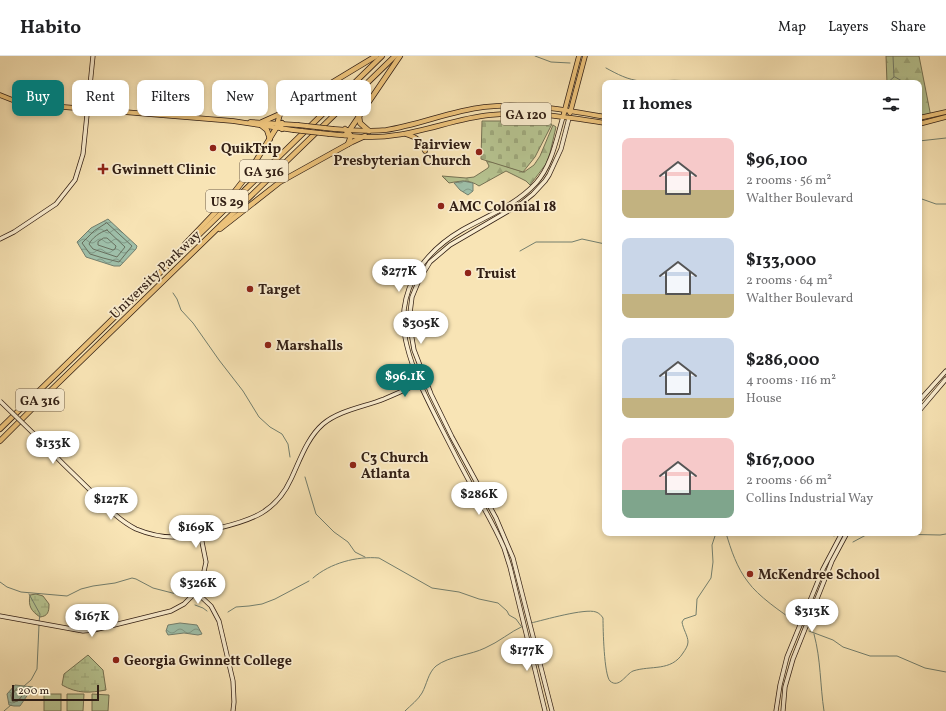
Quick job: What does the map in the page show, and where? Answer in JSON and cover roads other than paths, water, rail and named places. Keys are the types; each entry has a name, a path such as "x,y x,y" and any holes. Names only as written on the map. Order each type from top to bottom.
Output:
{"highway":[{"path":"336,80 376,56"},
{"name":"University Parkway","path":"0,429 382,56"},
{"name":"University Parkway","path":"0,441 394,56"},
{"path":"371,98 400,56"},
{"path":"270,139 267,130 262,124 276,116"},
{"path":"279,116 279,125"},
{"path":"359,116 360,123 369,130"},
{"path":"348,144 348,132 359,116"},
{"name":"US 29","path":"176,256 190,238 232,195 246,177 279,125"},
{"name":"US 29","path":"204,241 280,182 365,136"}],"main road":[{"path":"90,80 93,56"},
{"path":"545,711 510,567 501,541 462,468 420,383 406,345 404,317 407,293 413,279 426,259 444,242 461,230 497,211 525,193 543,174 554,151 579,56"},
{"path":"552,711 514,558 496,518 452,438 426,380 412,344 409,309 414,291 430,262 444,249 522,203 545,181 561,149 585,56"},
{"path":"0,94 25,104 72,108"},
{"name":"GA 120","path":"279,125 293,130 329,134 369,130 387,130 484,107 526,105 602,116"},
{"path":"922,117 946,112"},
{"path":"129,113 279,125"},
{"name":"GA 120","path":"279,125 298,125 334,129 365,136 387,136 404,134 462,119 490,115 524,114 563,117 602,123"},
{"path":"0,239 14,232 56,204 75,180 82,154 86,116"},
{"path":"922,123 946,117"},
{"path":"404,134 418,138 425,151"},
{"path":"922,396 946,371"},
{"path":"922,407 946,379"},
{"path":"0,401 123,521 153,535 165,537 200,532 236,524 253,518 265,511 276,502 287,488 310,439 323,424 343,412 384,399 426,380"},
{"path":"0,616 70,630 94,630 172,611 184,604 196,592 204,576 206,562 200,532"},
{"path":"776,711 780,685 787,657 823,569 840,536"},
{"path":"783,711 785,687 793,659 832,561 845,536"},
{"path":"196,592 210,606 219,621 232,681 234,702 233,711"}],"water":[{"path":"463,181 473,183 473,191 468,195 460,190 454,183"},
{"path":"108,219 137,246 120,266 114,266 86,257 77,242 91,228"},
{"path":"180,623 197,625 202,634 198,635 184,633 168,635 166,631 168,625"},
{"path":"15,685 33,687 20,706 9,705 7,694"}],"waterway":[{"path":"535,56 551,62 570,63"},
{"path":"893,56 894,77"},
{"path":"606,68 636,80"},
{"path":"890,80 894,77"},
{"path":"895,77 900,80"},
{"path":"674,80 681,80"},
{"path":"922,141 946,138"},
{"path":"922,199 936,204 946,204"},
{"path":"520,251 536,242 572,242 582,239 602,243"},
{"path":"173,293 181,310 193,323 243,391 259,417 270,427 282,434 288,444 290,457"},
{"path":"305,477 316,514 334,532 348,542 355,552 365,557"},
{"path":"922,535 946,534"},
{"path":"531,623 583,612 591,611 599,614 603,618 606,670 610,681 613,683 619,682 633,671 660,667 673,663 683,653 688,643 682,622 684,619 696,615 697,599 711,578 713,562 712,545 715,536"},
{"path":"727,536 738,565 744,577 752,587 777,609 796,622"},
{"path":"853,542 864,536"},
{"path":"313,578 327,568 353,559 379,558 432,588 459,592 479,599 498,603 507,611 509,615 516,619 521,626"},
{"path":"0,582 7,587 21,592 67,596 81,589 115,583 132,578 153,588 184,596"},
{"path":"228,612 236,607 262,604 275,599 309,581"},
{"path":"29,594 40,614 39,622"},
{"path":"195,605 207,611"},
{"path":"24,686 31,680 37,669 39,625"},
{"path":"405,711 420,696 431,672 436,666 447,660 485,648 523,626"},
{"path":"809,631 833,640 843,647 870,656 897,656 925,668 946,672"},
{"path":"814,634 818,653 824,711"},
{"path":"4,711 11,705"}],"place":[{"name":"QuikTrip","path":"213,148"},
{"name":"Fairview Presbyterian Church","path":"479,152"},
{"name":"Gwinnett Clinic","path":"103,169"},
{"name":"AMC Colonial 18","path":"441,206"},
{"name":"Truist","path":"468,273"},
{"name":"Target","path":"250,289"},
{"name":"Marshalls","path":"268,345"},
{"name":"C3 Church Atlanta","path":"353,465"},
{"name":"McKendree School","path":"750,574"},
{"name":"Georgia Gwinnett College","path":"116,660"}]}
